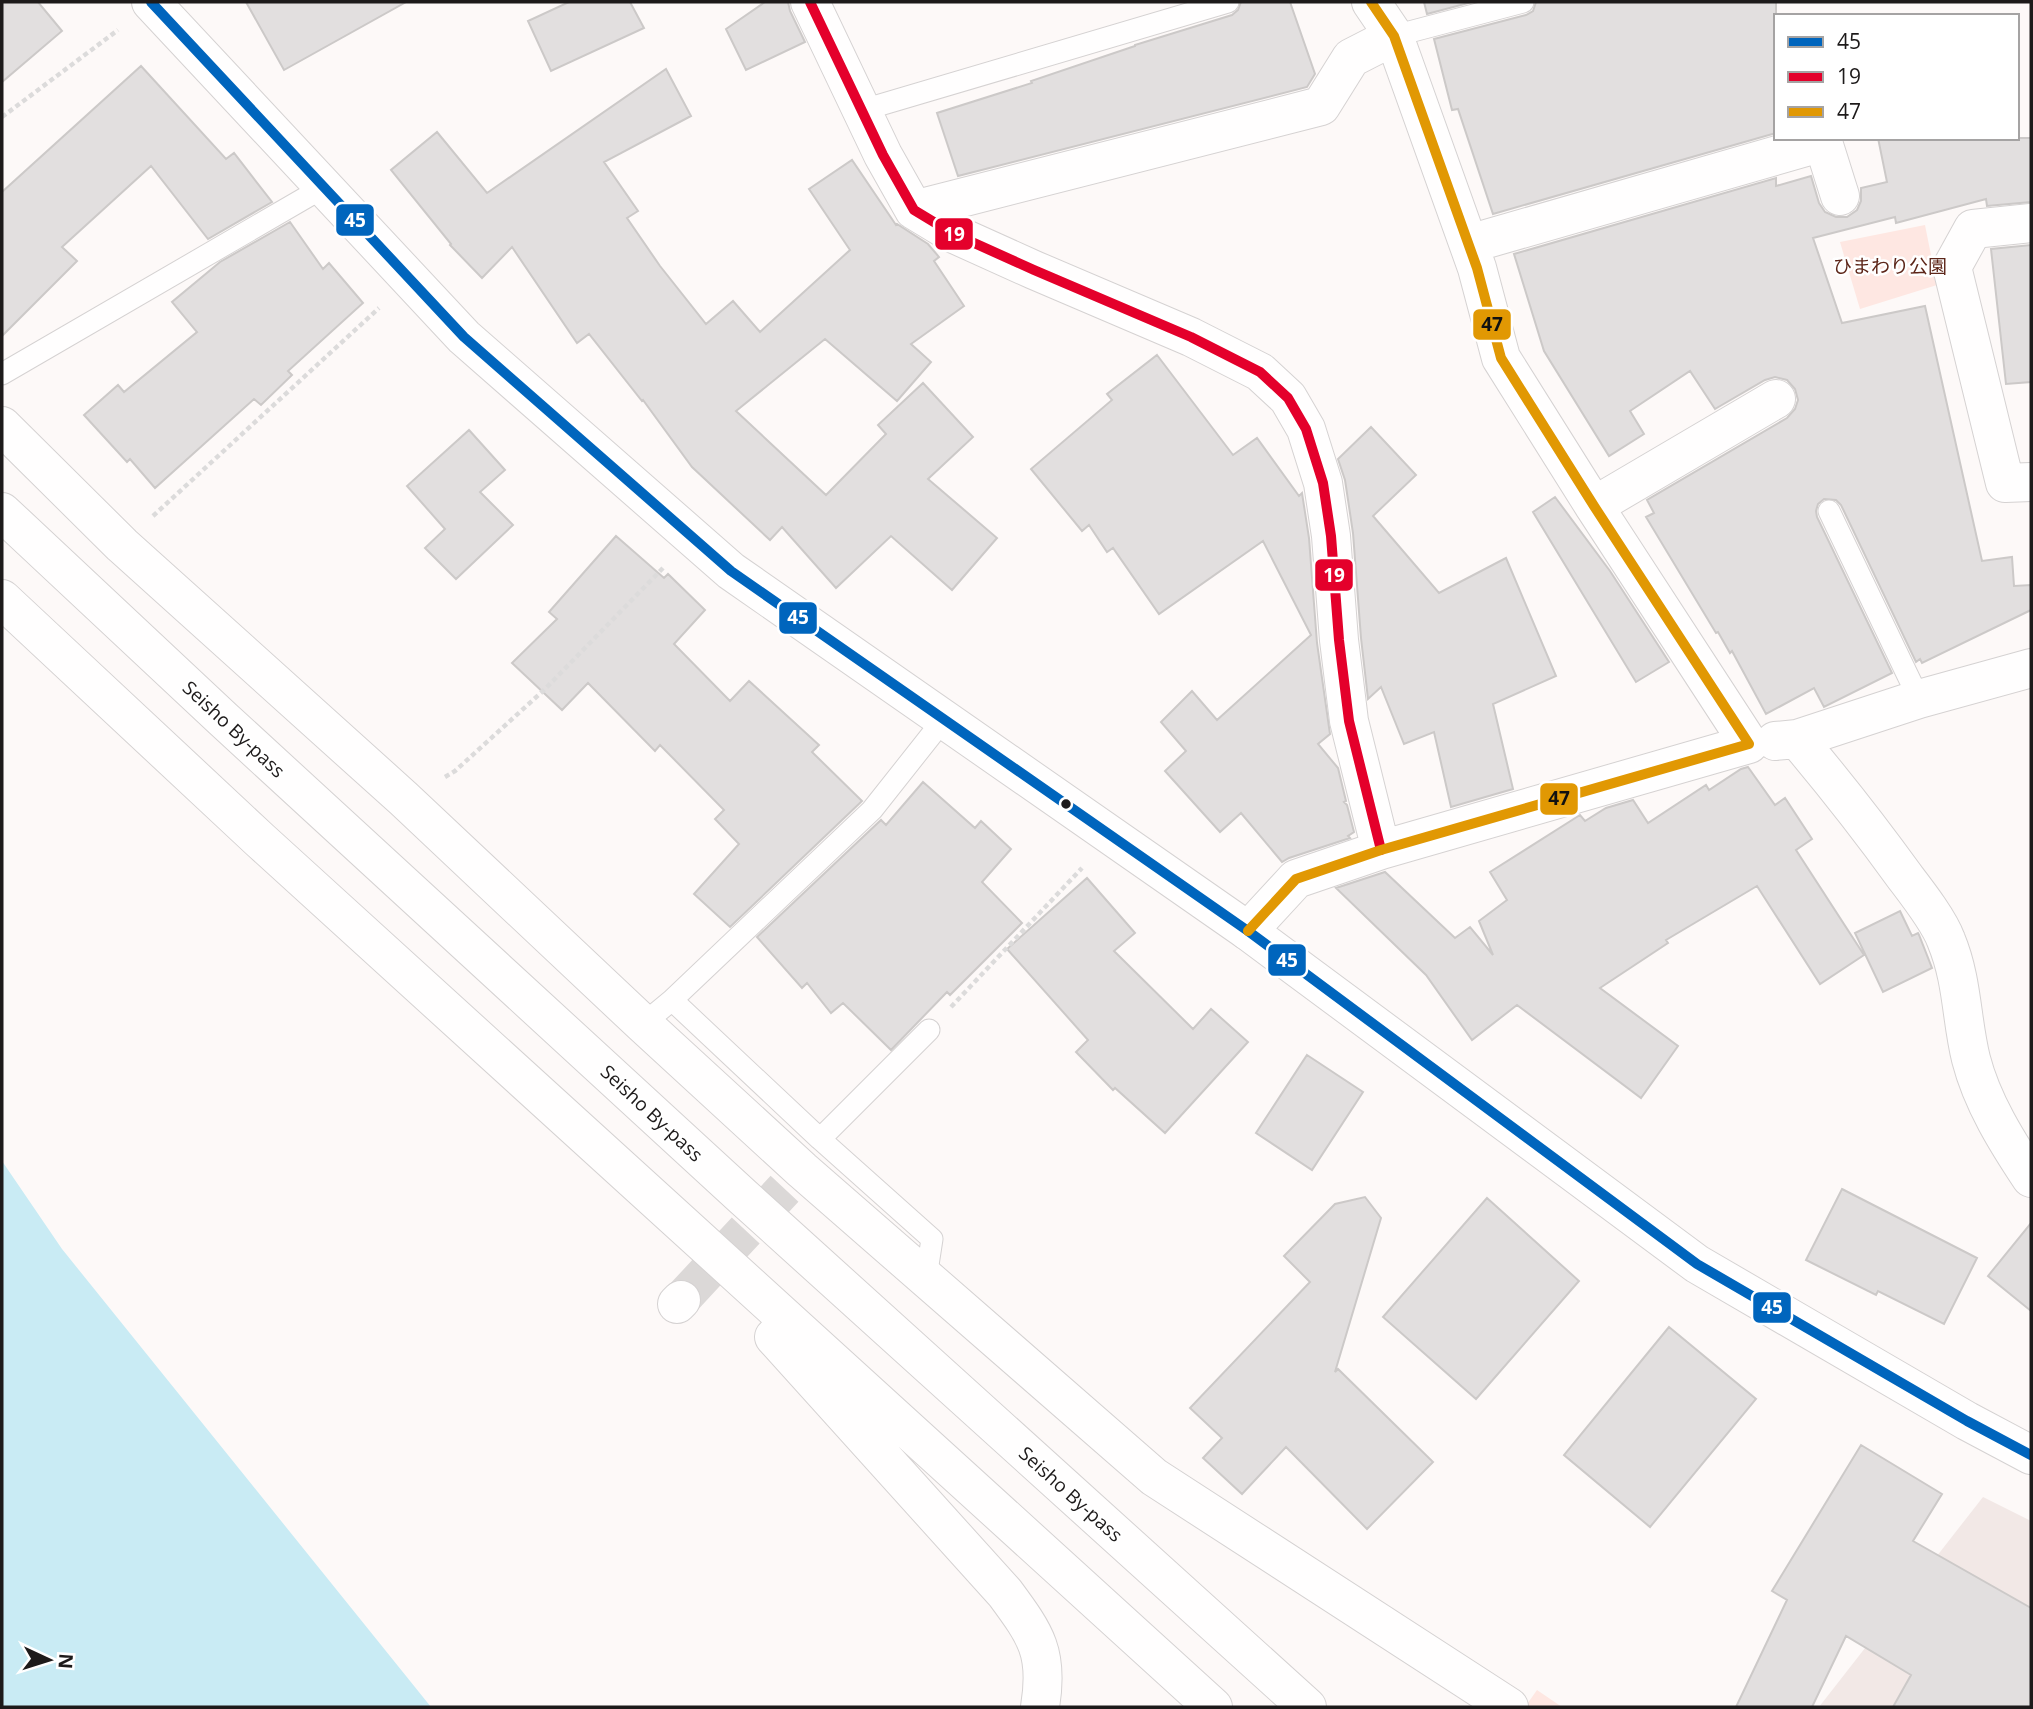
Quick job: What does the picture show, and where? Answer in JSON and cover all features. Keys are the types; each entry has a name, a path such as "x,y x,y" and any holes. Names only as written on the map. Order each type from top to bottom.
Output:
{"main road":[{"path":"810,2 883,155 914,210 952,233 1191,337 1260,372 1288,398 1306,429 1323,483 1331,536 1339,640 1349,721 1381,850"},
{"path":"1371,2 1394,36 1477,268 1501,358 1749,744"},
{"path":"152,3 464,337 732,571 1248,931 1697,1264 1967,1421 2031,1455"},
{"path":"914,210 1321,106 1351,58 1394,36"},
{"path":"1469,244 1823,142 1840,196"},
{"path":"2031,223 1973,229 1952,267 2005,482 2031,482"},
{"path":"1594,506 1776,399"},
{"path":"2,426 122,545 404,799 643,1024 926,1278 1154,1477 1509,1707"},
{"name":"Seisho By-pass","path":"2,512 732,1187 1307,1707"},
{"path":"2,599 260,840 1213,1707"},
{"path":"1248,931 1296,879 1381,850 1749,744 1797,739 1919,699 2031,668"},
{"path":"1797,739 1854,808 1946,937 1960,981 1971,1060 1988,1103 2010,1146 2031,1178"},
{"path":"635,1182 1005,1593 1036,1638 1041,1653 1045,1682 1040,1707"},
{"path":"1270,1673 1313,1707"}],"lane":[{"path":"863,110 1228,2"},
{"path":"1394,36 1523,2"},
{"path":"2,374 324,187"},
{"path":"1829,511 1919,699"},
{"path":"643,1024 672,1000 872,810 944,719"},
{"path":"672,1000 803,1165 929,1030"}],"path":[{"path":"2,117 152,3"},
{"path":"122,545 410,279"},
{"path":"404,799 455,771 544,690 693,537"},
{"path":"929,1030 1112,836"}],"shaded area":[{"path":"1983,1497 2031,1521 2031,1707 1819,1707"}],"green space":[{"name":"ひまわり公園","path":"1925,225 1937,285 1860,309 1840,242"},
{"path":"1537,1690 1562,1707 1525,1707"}],"water":[{"path":"2,1161 62,1249 431,1707 2,1707"}],"building":[{"path":"2,2 38,2 62,31 2,82"},
{"path":"246,2 406,2 284,70"},
{"path":"569,2 630,2 644,28 551,71 528,21"},
{"path":"765,2 788,2 805,42 746,70 726,29"},
{"path":"1241,2 1290,2 1315,74 1307,87 958,176 937,113 1032,83 1031,81 1135,45 1232,15"},
{"path":"1424,2 1472,2 1427,14"},
{"path":"1536,2 1776,2 1774,134 1493,214 1458,109 1452,110 1434,39 1533,11"},
{"path":"141,66 226,159 234,153 272,202 208,239 151,166 62,247 77,261 2,336 2,192"},
{"path":"666,69 691,116 604,162 638,211 627,218 660,266 706,324 733,301 760,332 850,250 809,189 852,160 896,225 928,244 939,257 934,261 964,306 911,344 931,362 897,401 825,339 736,411 826,495 886,434 878,425 923,383 973,437 928,479 997,538 952,590 891,536 836,588 782,527 770,540 692,467 643,400 589,334 577,343 512,247 482,278 450,245 391,170 437,132 487,193"},
{"path":"2031,138 2031,202 1987,206 1986,199 1896,223 1895,217 1813,238 1842,323 1925,306 1982,561 2012,557 2014,586 2031,585 2031,610 1922,663 1920,659 1916,662 1841,505 1836,500 1824,499 1818,504 1817,517 1892,673 1824,707 1814,688 1766,714 1732,651 1730,653 1718,632 1716,633 1646,517 1654,513 1647,500 1787,418 1795,409 1798,400 1795,389 1787,380 1775,377 1715,409 1690,371 1630,411 1644,434 1609,456 1544,351 1514,254 1776,178 1776,186 1811,176 1819,203 1825,212 1836,217 1847,217 1857,210 1861,201 1861,188 1887,182 1878,140"},
{"path":"290,222 323,269 329,263 363,303 288,371 292,375 261,405 254,399 155,488 130,459 127,462 84,415 118,385 124,392 197,332 172,302 220,262"},
{"path":"2031,245 2031,382 2006,384 1991,249"},
{"path":"1157,355 1233,455 1257,438 1299,496 1302,493 1309,538 1317,643 1330,734 1318,744 1338,768 1346,801 1344,802 1354,832 1348,836 1350,838 1282,862 1241,813 1220,832 1165,771 1186,751 1161,722 1192,691 1217,720 1311,635 1263,541 1159,614 1113,548 1107,552 1089,525 1082,531 1031,469 1112,400 1107,394"},
{"path":"1371,427 1416,475 1373,516 1439,593 1506,558 1556,676 1493,704 1513,789 1451,807 1434,732 1404,744 1381,687 1368,699 1353,533 1345,480 1338,459"},
{"path":"469,430 505,470 480,492 513,525 456,579 425,548 445,529 407,486"},
{"path":"1555,497 1610,571 1669,662 1636,682 1533,512"},
{"path":"616,536 664,578 668,574 705,610 674,644 730,701 749,681 819,745 812,752 862,801 730,927 694,894 739,844 715,819 724,810 660,745 655,751 588,683 562,710 512,663 557,619 549,612"},
{"path":"1748,767 1775,805 1785,798 1812,839 1796,850 1864,955 1820,984 1757,886 1666,940 1668,943 1600,988 1678,1046 1641,1098 1517,1005 1472,1040 1426,975 1336,888 1385,872 1455,938 1470,927 1493,955 1479,921 1507,900 1490,872 1580,815 1585,821 1606,808 1633,800 1648,823 1706,785 1709,790"},
{"path":"923,782 975,828 981,821 1011,849 982,882 1022,923 950,995 947,992 891,1050 843,1003 831,1013 807,983 802,988 757,937 881,820 886,825"},
{"path":"1087,878 1135,933 1114,951 1193,1029 1211,1009 1248,1042 1165,1133 1115,1088 1113,1090 1076,1052 1088,1040 1007,949"},
{"path":"1900,911 1912,936 1918,933 1932,968 1883,992 1855,933"},
{"path":"1307,1055 1363,1092 1312,1170 1256,1133"},
{"path":"1842,1189 1977,1258 1944,1324 1878,1291 1876,1295 1806,1260"},
{"path":"1365,1197 1381,1218 1335,1372 1338,1369 1433,1462 1367,1529 1286,1447 1242,1494 1203,1458 1222,1438 1190,1408 1310,1282 1284,1256 1335,1204"},
{"path":"1487,1198 1579,1281 1476,1399 1383,1317"},
{"path":"2031,1223 2031,1311 1988,1276"},
{"path":"1669,1327 1756,1399 1650,1527 1564,1455"},
{"path":"1861,1445 1942,1494 1913,1541 2031,1608 2031,1707 1893,1707 1911,1675 1846,1636 1812,1707 1736,1707 1787,1600 1772,1591"}],"tunnel":[{"path":"681,1300 788,1185"}],"transit line":[{"name":"45","path":"151,2 464,337 731,571 1248,931 1697,1264 1967,1421 2031,1455"},
{"name":"19","path":"810,2 883,155 914,210 952,233 1191,337 1260,372 1288,398 1306,429 1323,483 1331,536 1339,640 1349,721 1381,850"},
{"name":"47","path":"1248,931 1296,879 1381,850 1749,744 1501,358 1477,268 1394,36 1371,2"}]}
